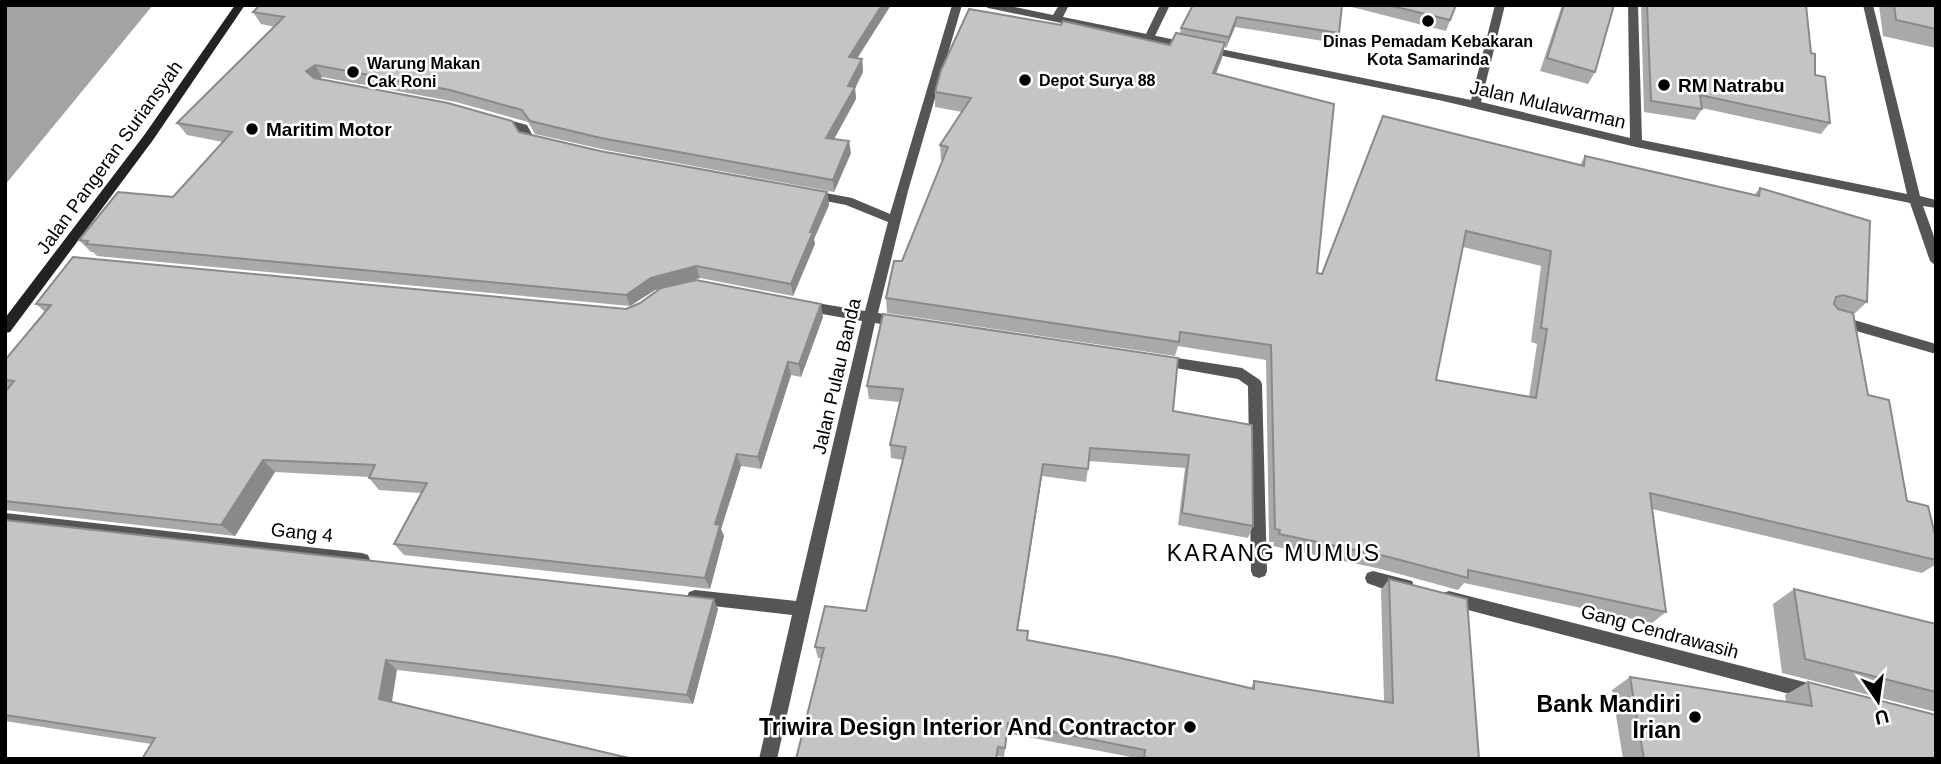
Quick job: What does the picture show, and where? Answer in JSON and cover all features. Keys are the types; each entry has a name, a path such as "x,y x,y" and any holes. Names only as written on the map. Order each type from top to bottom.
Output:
{"main road":[{"name":"Jalan Pangeran Suriansyah","path":"5,328 63,261 240,5"}],"street":[{"name":"Jalan Pulau Banda","path":"768,759 894,219 919,123 957,5"},
{"name":"Jalan Mulawarman","path":"988,5 1475,105 1636,142 1936,204"},
{"path":"1056,19 1063,5"},
{"path":"1149,38 1165,5"},
{"path":"1475,105 1500,5"},
{"path":"1633,5 1636,142"},
{"path":"1868,5 1915,200 1936,261"},
{"path":"489,118 523,128 530,139 549,144"},
{"path":"794,191 848,201 894,219"},
{"path":"792,303 911,324"},
{"path":"1829,317 1936,349"},
{"path":"1145,358 1242,374 1255,384 1259,571"},
{"name":"Gang 4","path":"5,520 376,562"},
{"name":"Gang Cendrawasih","path":"1373,578 1829,696"},
{"path":"679,595 802,609"}],"shaded area":[{"path":"5,5 153,5 5,185"}],"building":[{"path":"260,5 882,5 849,57 862,59 848,86 855,87 826,138 849,141 833,180 601,138 530,121 522,110 450,90 315,65 306,71 314,78 448,103 512,121 519,132 600,151 827,192 791,284 696,266 651,278 626,295 86,244 88,241 79,240 118,192 173,197 232,132 177,123 284,17 253,12"},
{"path":"1193,5 1342,5 1339,33 1237,17 1229,37 1181,28"},
{"path":"1388,5 1456,5 1450,20"},
{"path":"1564,5 1614,5 1595,72 1547,58"},
{"path":"1647,5 1806,5 1811,53 1815,54 1815,75 1825,77 1830,123 1700,95 1702,109 1651,101"},
{"path":"1894,5 1936,5 1936,29 1896,20"},
{"path":"969,9 1061,25 1063,21 1170,45 1176,33 1225,43 1213,73 1334,104 1317,273 1322,274 1383,116 1584,166 1585,156 1759,196 1760,188 1870,221 1867,302 1843,295 1836,297 1834,304 1838,309 1853,313 1868,395 1889,400 1907,501 1928,506 1936,539 1936,560 1650,493 1666,612 1468,570 1468,578 1389,557 1279,534 1280,530 1275,529 1271,345 1180,332 1179,342 886,298 894,261 902,261 948,147 940,145 971,98 935,92 941,70","holes":["1466,231 1551,251 1541,328 1547,329 1536,398 1436,380"]},
{"path":"73,257 626,309 661,288 696,280 821,304 799,364 788,362 758,457 737,454 715,524 720,525 705,578 394,544 427,483 369,478 375,465 263,460 221,525 5,501 5,392 14,381 5,380 5,360 51,305 36,304"},
{"path":"883,314 1178,358 1173,411 1252,425 1253,526 1182,513 1189,455 1090,448 1088,469 1043,464 1017,630 1028,631 1027,640 1116,657 1254,689 1254,681 1393,703 1389,579 1467,599 1479,759 1144,759 1145,750 1008,723 1005,748 998,747 996,759 796,759 824,648 815,647 825,606 866,611 906,447 890,445 903,389 867,386"},
{"path":"5,520 714,599 687,695 386,660 379,699 633,759 142,759 155,738 5,715"},
{"path":"1794,589 1936,624 1936,692 1805,659"},
{"name":"Bank Mandiri Irian","path":"1630,677 1812,706 1808,682 1936,715 1936,759 1644,759"}],"place":[{"name":"Dinas Pemadam Kebakaran Kota Samarinda","path":"1428,21"},
{"name":"Warung Makan Cak Roni","path":"353,72"},
{"name":"Depot Surya 88","path":"1025,80"},
{"name":"RM Natrabu","path":"1664,85"},
{"name":"Maritim Motor","path":"252,129"},
{"name":"Bank Mandiri Irian","path":"1695,717"},
{"name":"Triwira Design Interior And Contractor","path":"1190,727"}],"district":[{"name":"KARANG MUMUS","path":"1274,553"}]}
